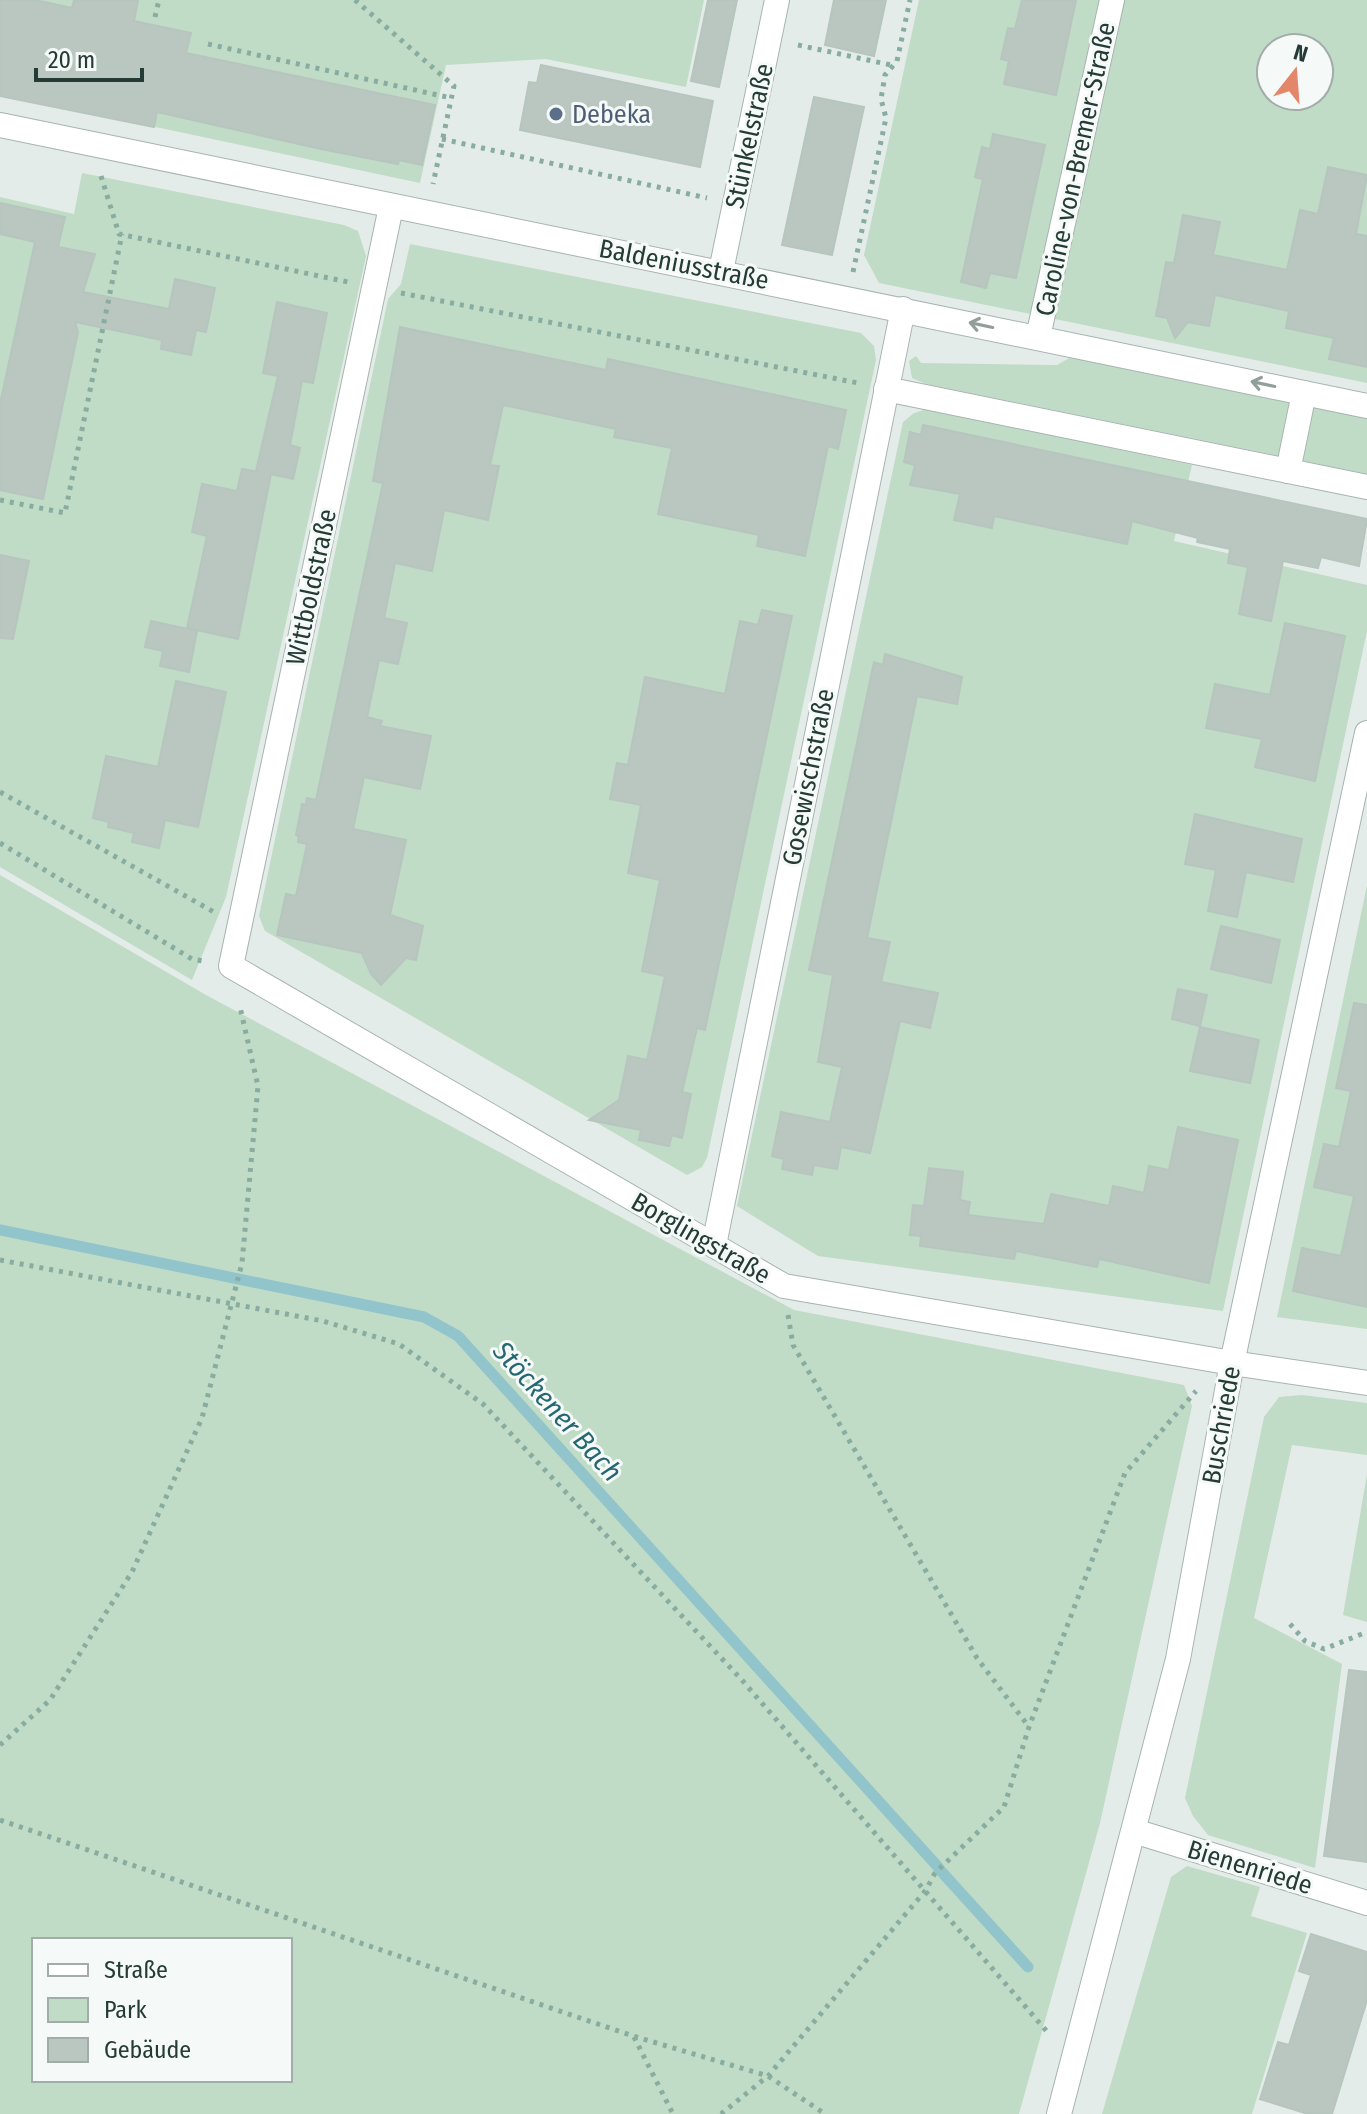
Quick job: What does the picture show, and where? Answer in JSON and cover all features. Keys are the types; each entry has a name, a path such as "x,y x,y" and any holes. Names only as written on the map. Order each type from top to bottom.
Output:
{"street":[{"name":"Stünkelstraße","path":"721,271 777,0"},
{"name":"Caroline-von-Bremer-Straße","path":"1038,337 1112,0"},
{"name":"Baldeniusstraße","path":"0,125 1367,406"},
{"name":"Wittboldstraße","path":"231,966 391,207"},
{"name":"Gosewischstraße","path":"714,1245 903,309"},
{"path":"886,389 1367,487"},
{"path":"1288,471 1304,393"},
{"name":"Buschriede","path":"1059,2114 1178,1659 1232,1363 1367,733"},
{"name":"Borglingstraße","path":"231,966 784,1286 1232,1363 1367,1383"},
{"name":"Bienenriede","path":"1134,1831 1367,1903"}],"path":[{"path":"155,17 159,0"},
{"path":"355,0 454,86 426,214"},
{"path":"847,297 886,118 881,99 891,65 897,61 910,0"},
{"path":"769,39 891,65"},
{"path":"208,44 451,98"},
{"path":"442,139 735,204"},
{"path":"92,144 119,234 886,389"},
{"path":"0,500 65,513 122,234"},
{"path":"0,792 239,927"},
{"path":"0,843 192,959 231,966 258,1086 242,1263 202,1418 132,1572 50,1700 0,1745"},
{"path":"0,1260 323,1321 399,1344 483,1404 741,1679 1074,2063"},
{"path":"784,1286 793,1345 977,1658 1029,1727"},
{"path":"721,2114 768,2076 926,1890 935,1873 1004,1807 1029,1727 1125,1473 1193,1393 1232,1363"},
{"path":"1290,1624 1305,1641 1324,1649 1367,1632"},
{"path":"0,1820 633,2036 768,2076 825,2114"},
{"path":"633,2036 673,2114"}],"green space":[{"path":"0,0 704,0 686,87 546,59 446,65 420,183 0,94"},
{"path":"919,0 1367,0 1367,383 879,283 864,255"},
{"path":"82,173 344,225 358,231 366,256 226,897 192,980 0,867 0,197 74,214"},
{"path":"410,244 861,333 874,346 876,360 707,1158 702,1167 687,1175 265,931 259,916 388,299 401,284"},
{"path":"916,356 921,363 1057,365 1071,357 1367,417 1367,474 926,384 912,378 909,361"},
{"path":"927,409 1192,465 1174,541 1367,585 1367,631 1223,1311 818,1256 737,1206 903,422 914,413"},
{"path":"0,875 206,995 794,1310 1184,1385 1192,1406 1100,1823 1019,2114 0,2114"},
{"path":"1367,885 1367,1329 1277,1317"},
{"path":"1302,1395 1367,1403 1367,1455 1292,1445 1254,1618 1342,1664 1315,1868 1208,1835 1193,1816 1185,1798 1264,1417 1279,1397"},
{"path":"1367,1474 1367,1622 1343,1615"},
{"path":"1187,1866 1260,1887 1251,1916 1307,1933 1252,2114 1102,2114 1171,1877"}],"building":[{"path":"0,0 35,0 72,8 74,0 138,0 134,21 191,33 186,53 435,105 422,165 399,160 398,164 321,149 157,112 154,127 0,96"},
{"path":"708,0 737,0 719,87 691,81"},
{"path":"834,0 886,0 874,56 825,45"},
{"path":"1022,0 1076,0 1056,95 1004,84 1009,61 1001,59 1008,28 1015,29"},
{"path":"541,65 713,101 700,167 520,130 529,82 537,83"},
{"path":"814,97 864,107 832,255 782,245"},
{"path":"993,134 1045,145 1016,278 990,273 986,288 961,282 983,179 975,177 982,147 990,149"},
{"path":"1328,167 1367,175 1356,234 1367,236 1367,367 1329,359 1334,338 1286,328 1289,311 1215,295 1209,326 1188,322 1175,338 1167,318 1156,316 1166,262 1174,263 1183,215 1220,222 1213,255 1287,270 1300,210 1318,214"},
{"path":"0,203 65,217 58,247 95,254 83,292 169,309 175,279 215,288 206,332 196,330 191,355 161,349 162,340 75,322 78,332 43,499 0,490 0,404 35,242 0,234"},
{"path":"277,302 327,313 313,383 302,381 290,445 300,448 293,479 271,474 238,639 187,628 207,536 192,532 202,484 237,491 242,469 259,472 256,471 278,376 263,373"},
{"path":"400,327 606,370 608,359 846,410 838,449 828,446 805,556 757,546 759,535 658,514 672,448 614,437 616,429 503,405 490,465 499,466 488,520 444,510 432,571 395,563 384,618 407,623 398,664 379,660 367,717 382,721 380,726 431,736 420,789 364,777 353,829 406,840 390,915 423,926 416,960 406,958 381,985 371,974 362,953 277,935 286,894 296,896 307,844 298,842 299,836 296,835 302,804 306,805 307,798 316,800 383,483 373,481"},
{"path":"923,425 1367,519 1359,566 1321,557 1318,568 1283,561 1271,621 1239,614 1248,567 1228,563 1230,549 1197,542 1198,538 1132,521 1127,544 994,516 992,528 954,520 960,494 910,485 915,465 904,462 910,432 921,435"},
{"path":"0,555 29,561 13,639 0,638"},
{"path":"762,610 792,616 705,1030 697,1028 682,1092 691,1094 682,1138 672,1135 669,1146 639,1140 641,1130 589,1120 619,1100 628,1056 647,1060 665,976 642,971 660,880 628,873 641,805 610,799 617,763 628,765 645,677 725,694 740,621 758,625"},
{"path":"151,621 197,631 189,672 160,666 163,651 145,647"},
{"path":"1285,623 1345,636 1315,781 1255,767 1262,739 1206,728 1215,684 1270,695"},
{"path":"885,654 962,677 957,704 917,696 867,938 890,942 881,982 938,993 930,1028 900,1021 870,1153 841,1147 837,1169 814,1165 812,1175 782,1169 784,1159 772,1156 781,1112 830,1122 842,1067 818,1062 833,975 809,970 874,662 883,665"},
{"path":"176,681 226,692 198,827 165,820 159,848 132,842 134,833 108,827 109,822 93,818 106,756 158,767"},
{"path":"1195,814 1302,839 1293,882 1246,872 1237,917 1208,911 1216,870 1185,864"},
{"path":"1221,926 1280,940 1271,983 1211,969"},
{"path":"1178,989 1207,995 1200,1026 1172,1019"},
{"path":"1354,1003 1367,1005 1367,1307 1293,1291 1302,1248 1341,1256 1354,1196 1314,1187 1324,1144 1339,1147 1351,1091 1336,1088"},
{"path":"1200,1027 1259,1040 1250,1083 1190,1071"},
{"path":"1178,1127 1238,1140 1209,1283 1099,1259 1097,1267 1016,1251 1014,1259 920,1246 921,1236 910,1235 913,1205 924,1206 929,1168 963,1172 960,1200 970,1202 968,1215 1044,1224 1051,1194 1109,1206 1113,1186 1144,1193 1149,1166 1169,1170"},
{"path":"1349,1670 1367,1672 1367,1862 1324,1856"},
{"path":"1311,1934 1367,1952 1367,2000 1332,2114 1308,2114 1260,2099 1278,2042 1289,2045 1311,1975 1299,1971"}],"waterway":[{"name":"Stöckener Bach","path":"0,1230 424,1317 458,1336 939,1868"},
{"name":"Stöckener Bach","path":"940,1870 1028,1967"}],"place":[{"name":"Debeka","path":"556,114"}]}
